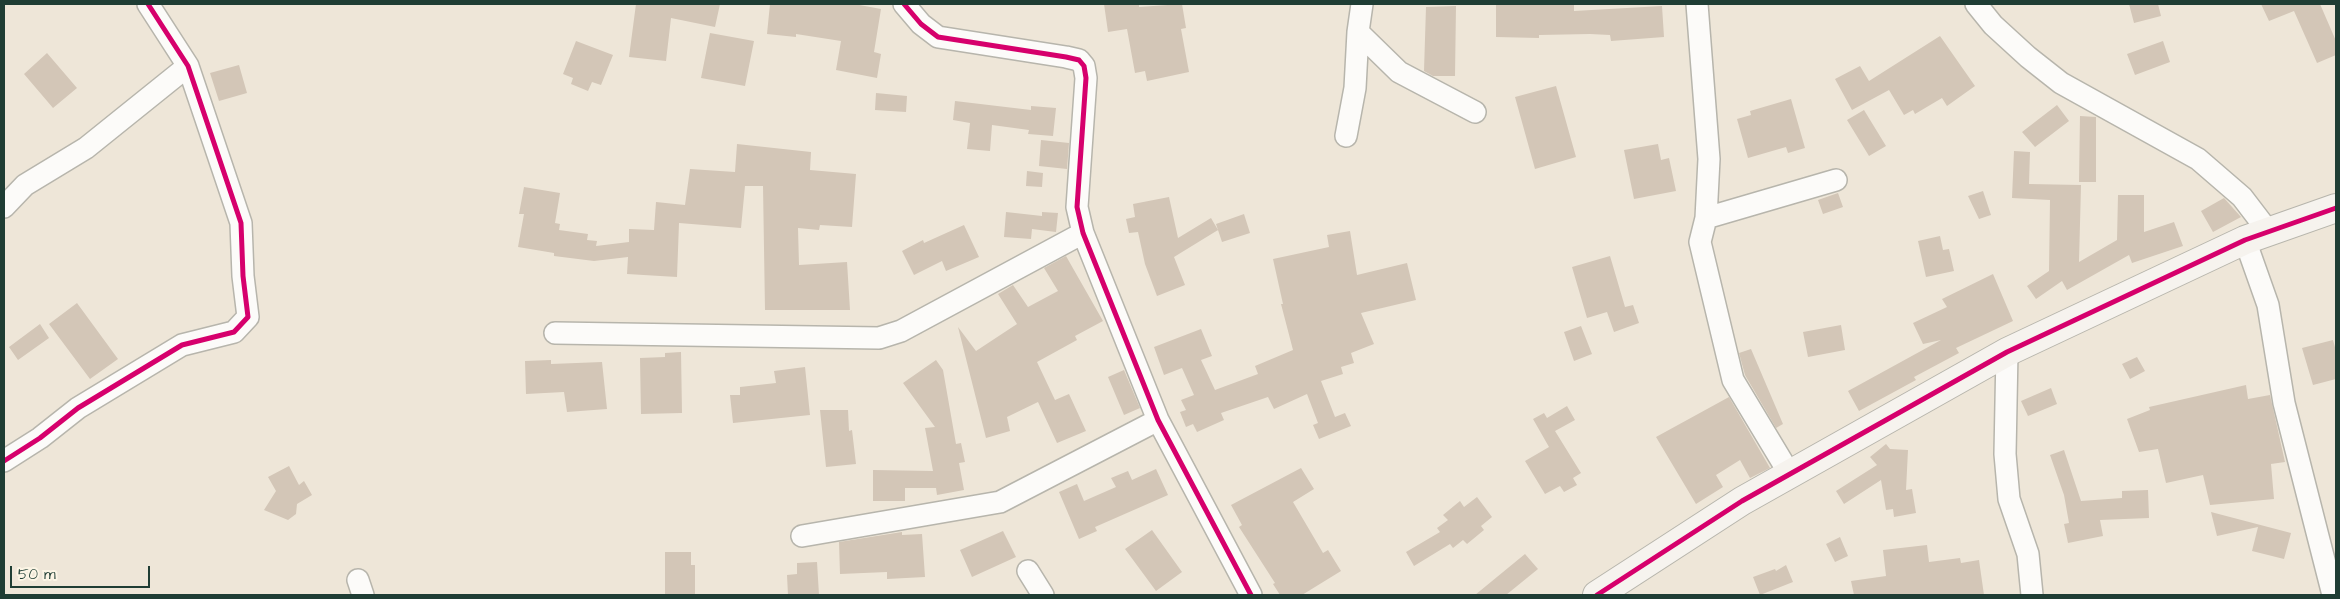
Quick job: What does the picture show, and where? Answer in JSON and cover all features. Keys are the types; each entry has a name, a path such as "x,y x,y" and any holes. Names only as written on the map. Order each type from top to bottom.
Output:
{"street":[{"path":"4,461 40,438 78,408 182,345 234,332 248,317 242,276 241,222 188,66 148,4"},
{"path":"904,4 921,24 938,37 1066,57 1079,60 1084,66 1086,78 1077,207 1083,232 1158,420 1251,595"},
{"path":"1346,136 1355,88 1358,32 1362,4"},
{"path":"1697,4 1709,159 1706,218 1700,242 1732,380 1789,473"},
{"path":"1976,4 1993,25 2028,57 2062,83 2198,159 2242,197 2257,235 2284,403 2333,595"},
{"path":"1358,32 1399,72 1475,112"},
{"path":"4,207 25,185 86,148 188,66"},
{"path":"1706,218 1836,180"},
{"path":"1597,595 1742,501 1789,473 2007,352 2257,235 2336,208"},
{"path":"555,332 879,338 901,332 1083,232"},
{"path":"2007,352 2005,454 2009,499 2028,554 2032,595"},
{"path":"802,536 1000,502 1158,420"},
{"path":"1028,571 1043,595"}],"building":[{"path":"636,4 720,4 715,27 671,18 666,61 629,57"},
{"path":"770,4 854,4 881,9 874,52 881,54 877,78 836,70 841,41 796,34 796,37 767,34"},
{"path":"1104,4 1139,4 1139,7 1182,4 1186,28 1181,29 1189,72 1147,81 1145,71 1135,73 1127,29 1108,32"},
{"path":"1496,4 1574,5 1574,11 1662,6 1664,37 1611,41 1610,35 1590,34 1539,35 1539,38 1496,37"},
{"path":"2129,4 2158,4 2161,16 2134,23"},
{"path":"2261,4 2320,4 2336,41 2336,55 2317,63 2294,11 2269,21"},
{"path":"1456,6 1455,76 1433,76 1424,71 1426,7"},
{"path":"710,33 754,41 745,86 701,78"},
{"path":"1940,36 1975,86 1947,106 1942,98 1915,114 1913,110 1904,115 1889,90 1852,110 1835,79 1860,66 1869,81"},
{"path":"576,41 613,55 601,85 592,82 588,91 571,84 573,78 563,74"},
{"path":"2163,41 2170,62 2135,75 2127,54"},
{"path":"47,53 77,88 53,108 24,74"},
{"path":"239,65 247,93 219,101 210,73"},
{"path":"1556,86 1576,157 1535,169 1515,97"},
{"path":"876,93 907,96 906,112 875,110"},
{"path":"1791,99 1805,148 1788,153 1786,147 1748,158 1737,119 1751,115 1750,111"},
{"path":"955,101 1031,110 1031,106 1056,108 1053,136 1028,134 1029,130 992,125 990,151 967,149 970,123 953,120"},
{"path":"2057,105 2069,121 2035,147 2022,132"},
{"path":"1864,110 1886,146 1869,156 1847,120"},
{"path":"2080,116 2096,117 2096,182 2079,182"},
{"path":"1041,140 1069,143 1067,169 1039,166"},
{"path":"737,144 811,152 810,170 856,174 852,227 820,225 819,230 798,228 799,265 847,262 850,310 765,310 763,186 745,186 741,228 679,223 677,277 627,274 628,257 594,261 554,256 554,253 518,247 524,214 519,214 524,187 560,193 555,223 560,224 559,230 588,234 587,240 597,241 596,246 629,242 629,229 654,230 656,202 685,205 690,169 735,172"},
{"path":"1658,144 1661,160 1669,158 1676,191 1634,199 1624,150"},
{"path":"2014,151 2030,152 2029,184 2081,185 2079,262 2117,240 2118,195 2144,195 2144,232 2174,222 2183,246 2132,263 2129,255 2067,290 2062,281 2036,299 2027,286 2049,271 2050,200 2012,198"},
{"path":"1027,171 1043,173 1042,187 1026,186"},
{"path":"1983,191 1991,215 1979,219 1968,196"},
{"path":"1838,193 1843,207 1823,214 1818,200"},
{"path":"1169,197 1178,238 1211,218 1218,230 1174,257 1185,285 1157,296 1145,264 1138,232 1129,233 1126,219 1135,217 1133,204"},
{"path":"2224,198 2241,217 2213,232 2201,211"},
{"path":"1006,212 1042,216 1042,212 1058,213 1056,232 1032,229 1031,239 1004,237"},
{"path":"1244,214 1250,233 1222,242 1216,224"},
{"path":"964,225 979,257 946,271 942,261 914,275 902,251 923,240 924,243"},
{"path":"1350,231 1357,275 1407,263 1416,300 1361,313 1374,344 1351,353 1354,363 1341,367 1343,374 1321,381 1335,417 1345,413 1351,426 1319,439 1313,425 1318,423 1307,394 1274,409 1268,397 1221,413 1224,420 1197,432 1193,424 1186,427 1180,412 1186,410 1181,400 1194,395 1182,368 1164,375 1154,347 1201,329 1212,356 1201,360 1215,390 1258,374 1255,366 1293,350 1281,304 1283,304 1273,259 1329,247 1327,235"},
{"path":"1940,236 1943,250 1949,249 1954,271 1926,277 1918,241"},
{"path":"1066,256 1103,321 1075,336 1077,340 1037,362 1055,400 1069,394 1086,431 1057,443 1038,402 1007,417 1010,431 986,438 958,327 976,351 1017,324 998,294 1013,285 1028,307 1058,291 1044,268"},
{"path":"1610,256 1625,307 1633,305 1639,323 1614,332 1607,312 1587,318 1572,267"},
{"path":"1993,274 2013,321 1956,348 1959,353 1914,377 1916,380 1859,411 1848,391 1941,340 1923,344 1913,323 1947,307 1942,299"},
{"path":"77,303 118,359 90,379 49,324"},
{"path":"40,324 49,338 18,360 9,347"},
{"path":"1841,325 1845,350 1808,357 1803,332"},
{"path":"1581,326 1592,354 1574,361 1564,332"},
{"path":"2333,340 2336,351 2336,379 2313,385 2302,348"},
{"path":"1751,349 1783,424 1776,428 1745,375 1739,353"},
{"path":"681,352 682,413 641,414 640,358 665,357 665,353"},
{"path":"2137,357 2145,371 2130,379 2122,364"},
{"path":"551,360 551,364 602,362 607,409 567,412 564,392 526,394 525,361"},
{"path":"936,360 943,370 956,444 961,443 965,462 959,463 964,490 937,495 936,488 905,488 905,501 873,501 873,470 933,471 925,428 935,427 903,383"},
{"path":"805,367 810,415 733,423 730,395 740,395 740,387 776,383 774,371"},
{"path":"1124,370 1140,408 1124,415 1108,377"},
{"path":"2246,385 2248,399 2270,395 2285,462 2271,464 2274,499 2210,505 2203,475 2166,483 2158,449 2139,452 2127,419 2150,410 2149,407"},
{"path":"2051,388 2057,404 2028,416 2021,401"},
{"path":"1729,397 1770,468 1750,478 1740,460 1716,475 1723,487 1696,504 1656,437"},
{"path":"1567,406 1575,420 1555,431 1581,473 1573,478 1577,485 1564,492 1560,486 1545,494 1525,461 1549,447 1533,419 1544,413 1547,418"},
{"path":"820,410 848,410 849,431 852,430 856,464 826,467"},
{"path":"1886,444 1890,449 1908,450 1906,490 1912,489 1916,513 1894,517 1893,509 1886,510 1881,480 1844,504 1836,491 1877,465 1870,457"},
{"path":"2064,450 2081,501 2122,498 2122,491 2148,490 2149,518 2100,520 2103,536 2068,543 2064,524 2069,523 2064,495 2050,455"},
{"path":"289,466 299,485 304,481 312,495 297,504 296,514 288,520 264,510 276,491 268,477"},
{"path":"1301,468 1314,489 1293,502 1323,553 1328,550 1341,571 1302,595 1280,595 1273,584 1275,583 1239,527 1242,525 1231,505"},
{"path":"1156,469 1168,495 1095,527 1097,531 1079,539 1059,492 1077,484 1084,501 1116,487 1111,478 1128,471 1132,480"},
{"path":"1477,497 1492,517 1481,526 1484,530 1467,544 1463,540 1453,548 1450,544 1414,566 1406,552 1440,532 1437,528 1448,520 1443,515 1460,501 1464,507"},
{"path":"2211,512 2291,533 2284,559 2252,551 2258,527 2217,536"},
{"path":"1152,530 1182,572 1156,591 1125,549"},
{"path":"1003,531 1016,557 972,577 960,550"},
{"path":"902,532 902,535 922,534 925,577 887,579 887,572 840,574 839,542"},
{"path":"1840,537 1848,556 1835,562 1826,544"},
{"path":"1927,545 1929,562 1960,558 1961,563 1979,560 1984,595 1854,595 1851,581 1886,576 1883,550"},
{"path":"665,552 691,552 691,565 695,565 695,595 665,595"},
{"path":"1525,554 1538,569 1506,595 1475,595"},
{"path":"817,562 819,595 788,595 787,575 797,574 797,563"},
{"path":"1786,565 1793,582 1760,595 1753,577 1775,569 1776,571"}],"cycle path":[{"path":"4,461 40,438 78,408 182,345 234,332 248,317 243,276 241,223 188,66 148,4"},
{"path":"904,4 921,24 938,37 1066,57 1079,60 1084,66 1086,78 1077,207 1083,233 1158,420 1251,595"},
{"path":"1597,595 1742,501 2007,352 2245,240 2336,208"}]}
